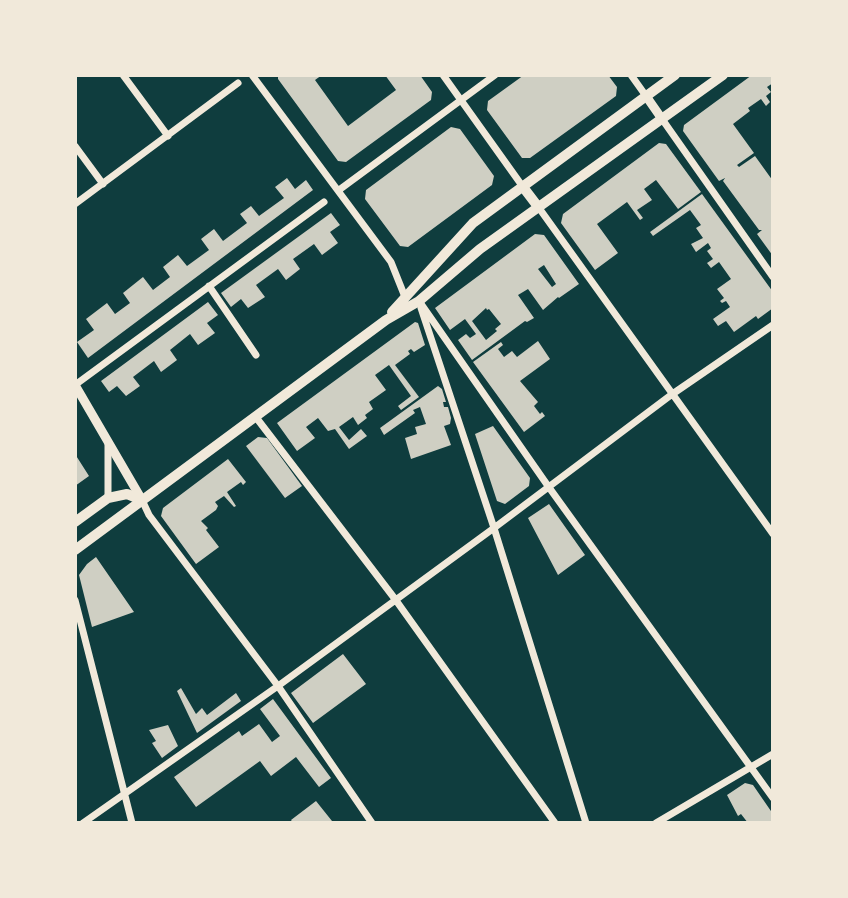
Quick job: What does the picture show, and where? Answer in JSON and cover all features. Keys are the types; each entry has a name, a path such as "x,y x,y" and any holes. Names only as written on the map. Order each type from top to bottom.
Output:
{"main road":[{"path":"386,320 473,223 676,75"},
{"path":"75,550 386,320 419,301 480,249 723,75"},
{"path":"523,187 539,208"},
{"path":"419,301 424,276"},
{"path":"75,522 107,498 127,494 142,500"}],"street":[{"path":"123,75 168,136"},
{"path":"252,75 391,262 405,297"},
{"path":"443,75 523,187"},
{"path":"339,190 495,75"},
{"path":"631,75 773,277"},
{"path":"75,204 238,83"},
{"path":"75,146 103,184"},
{"path":"324,202 75,385 149,515 278,686 372,823"},
{"path":"539,208 773,534"},
{"path":"209,286 256,355"},
{"path":"419,301 548,486 773,798"},
{"path":"419,301 494,528 586,823"},
{"path":"83,823 278,686 671,395 773,324"},
{"path":"255,416 395,599 555,823"},
{"path":"107,498 108,441"},
{"path":"75,600 132,823"},
{"path":"656,823 773,754"}],"building":[{"path":"278,75 322,75 315,80 348,126 396,90 385,75 420,75 432,92 431,100 346,162 338,161 278,79"},
{"path":"524,75 608,75 617,87 616,96 530,158 522,158 487,110 488,101"},
{"path":"752,75 773,75 773,83 767,87 771,92 766,96 770,102 766,106 761,99 733,124 754,153 737,165 739,167 755,156 773,181 773,256 757,234 762,230 759,230 723,181 725,178 719,181 683,131 684,125"},
{"path":"451,127 460,129 494,176 492,185 408,247 400,246 365,199 366,190"},
{"path":"659,143 666,144 701,192 678,209 656,180 644,189 652,200 637,210 643,218 640,220 627,202 597,224 618,253 595,270 561,223 563,214"},
{"path":"287,178 295,189 306,180 313,190 88,358 77,342 94,330 86,319 107,303 115,314 130,303 123,293 143,277 153,290 170,277 163,267 178,255 187,266 209,250 201,239 214,229 223,241 247,223 240,214 251,206 259,216 284,198 275,187"},
{"path":"702,194 773,292 773,308 734,332 726,321 718,326 713,319 730,307 726,301 720,301 724,298 717,289 731,279 719,262 711,268 707,263 713,259 707,251 711,248 708,243 696,252 691,244 703,238 696,228 701,225 690,210 653,236 650,232"},
{"path":"331,213 340,225 330,232 338,243 322,255 314,244 293,259 300,269 286,280 278,269 256,285 265,297 248,308 241,299 231,307 221,293"},
{"path":"535,234 544,235 579,284 543,310 528,289 518,295 534,318 525,321 472,360 458,340 466,334 470,338 476,334 465,319 450,330 435,308","holes":["544,265 556,284 552,287 538,269","486,308 501,324 486,340 472,321"]},
{"path":"208,302 218,315 207,323 215,333 198,345 190,334 170,350 177,360 161,372 154,361 133,377 140,386 126,396 117,386 109,392 101,381"},
{"path":"415,322 418,323 425,345 414,352 411,349 408,351 410,354 395,365 419,397 401,410 398,406 411,396 389,365 375,375 386,390 369,402 373,409 365,415 367,418 358,425 353,417 339,427 349,440 361,429 367,436 349,449 335,429 328,431 318,418 306,427 315,438 297,451 277,423"},
{"path":"538,341 550,359 520,381 538,402 534,406 545,416 524,432 473,362 501,342 503,345 498,349 504,357 512,351 517,357"},
{"path":"438,386 442,389 446,402 443,402 444,407 448,407 451,418 450,424 444,426 451,445 411,459 405,438 417,434 415,427 426,424 420,407 384,435 380,428"},
{"path":"493,426 530,478 529,486 505,504 497,501 475,434"},
{"path":"258,437 267,438 302,486 285,498 246,446"},
{"path":"75,454 89,476 75,486"},
{"path":"228,459 246,482 243,485 241,482 227,492 236,506 224,496 215,502 218,506 216,510 201,521 219,547 196,564 161,516 163,508"},
{"path":"549,504 585,555 558,575 528,518"},
{"path":"96,557 134,612 92,627 79,575"},
{"path":"343,654 366,684 313,723 291,693"},
{"path":"181,688 196,714 202,708 207,715 236,693 241,701 197,733 177,691"},
{"path":"273,699 331,778 319,787 296,757 271,776 260,761 196,807 174,777 239,731 242,736 259,724 272,742 280,736 260,709"},
{"path":"168,725 178,746 162,758 152,743 156,741 149,730"},
{"path":"745,783 753,785 773,814 773,823 748,823 741,814 738,816 727,795"},
{"path":"316,801 332,821 293,823 291,820"}]}
